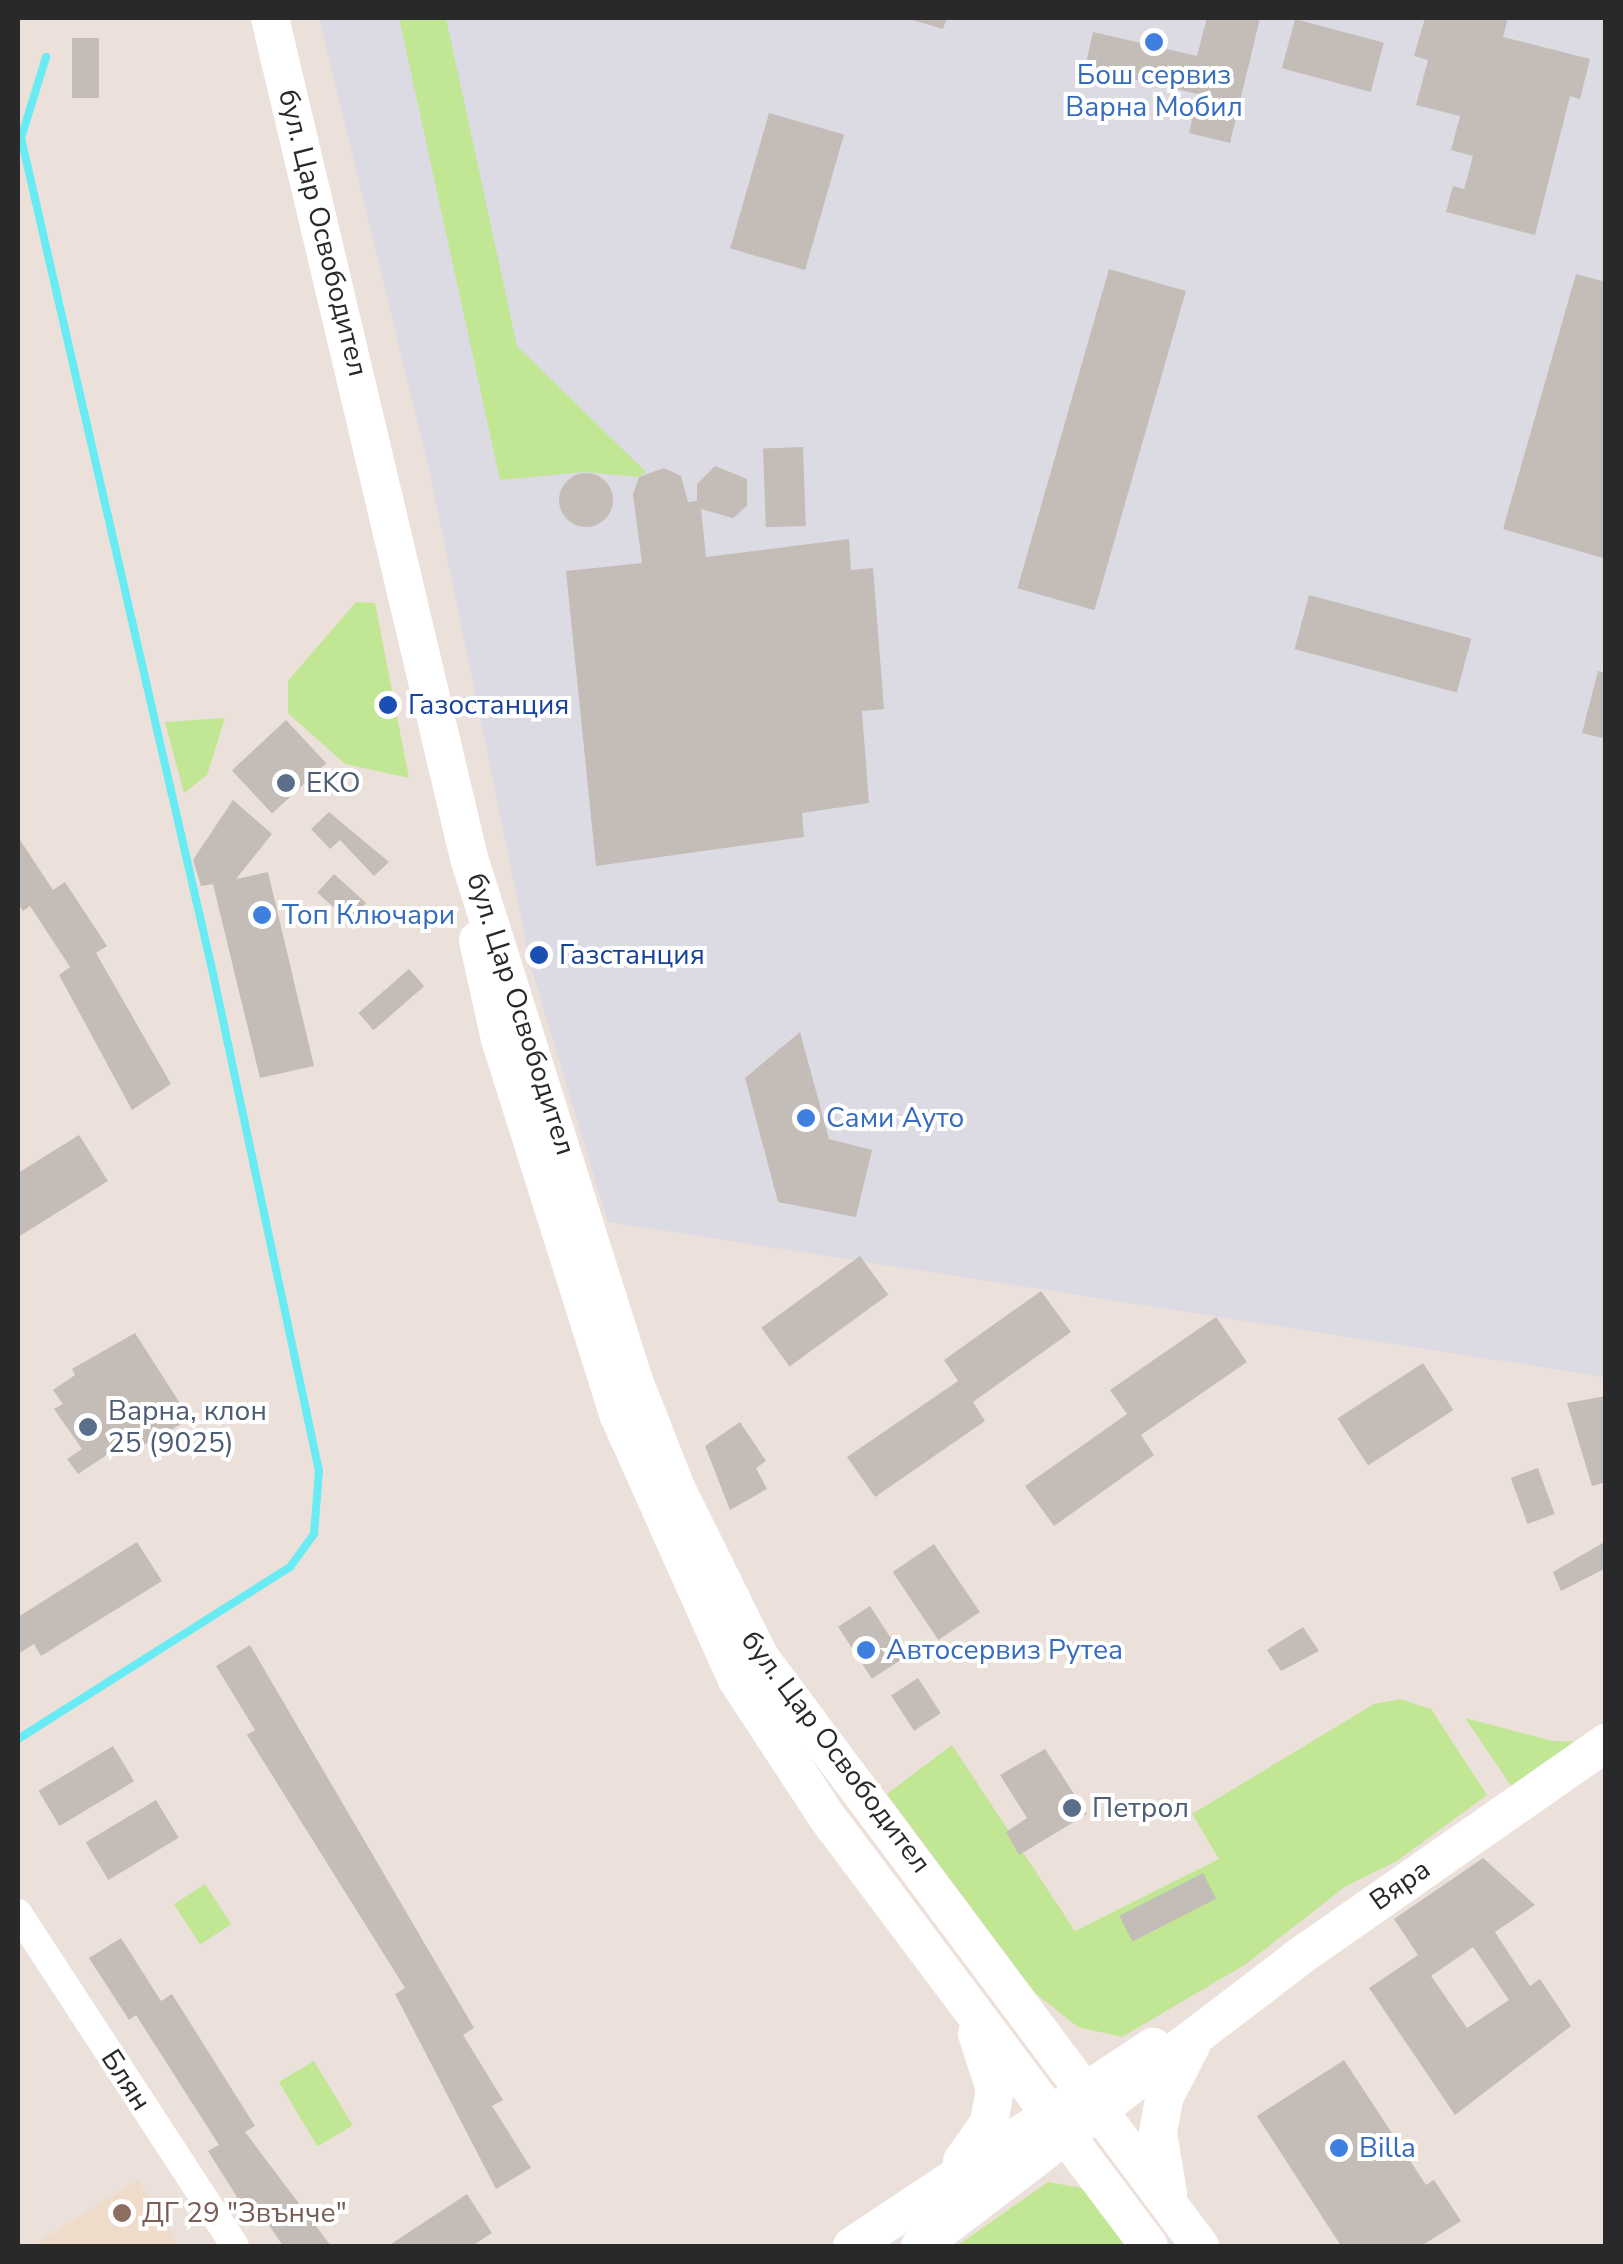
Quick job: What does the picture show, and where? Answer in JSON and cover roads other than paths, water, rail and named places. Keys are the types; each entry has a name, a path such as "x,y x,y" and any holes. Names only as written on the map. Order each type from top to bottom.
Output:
{"main road":[{"name":"бул. Цар Освободител","path":"270,18 469,858 500,1039 655,1508 736,1678 936,1962 1148,2246"},
{"name":"бул. Цар Освободител","path":"469,858 632,1378 736,1617 1200,2246"},
{"name":"Вяра","path":"1060,2124 1094,2098 1136,2053 1198,2032 1606,1743"},
{"path":"936,1962 982,2044 995,2089 979,2142 937,2190"},
{"path":"1169,2200 1158,2133 1164,2098 1198,2032"},
{"path":"852,2246 937,2190 1060,2124"},
{"path":"920,2246 1060,2124"}],"street":[{"name":"Блян","path":"18,1912 235,2246"}],"waterway":[{"path":"18,1739 290,1567 314,1534 319,1471 212,969 21,138 46,57"}],"place":[{"name":"Бош сервиз Варна Мобил","path":"1154,42"},
{"name":"Газoстанция","path":"388,705"},
{"name":"EKO","path":"286,783"},
{"name":"Топ Ключари","path":"262,915"},
{"name":"Газстанция","path":"539,955"},
{"name":"Сами Ауто","path":"806,1118"},
{"name":"Варна, клон 25 (9025)","path":"88,1427"},
{"name":"Автосервиз Рутеа","path":"866,1650"},
{"name":"Петрол","path":"1072,1808"},
{"name":"Billa","path":"1339,2148"},
{"name":"ДГ 29 \"Звънче\"","path":"122,2213"}]}
